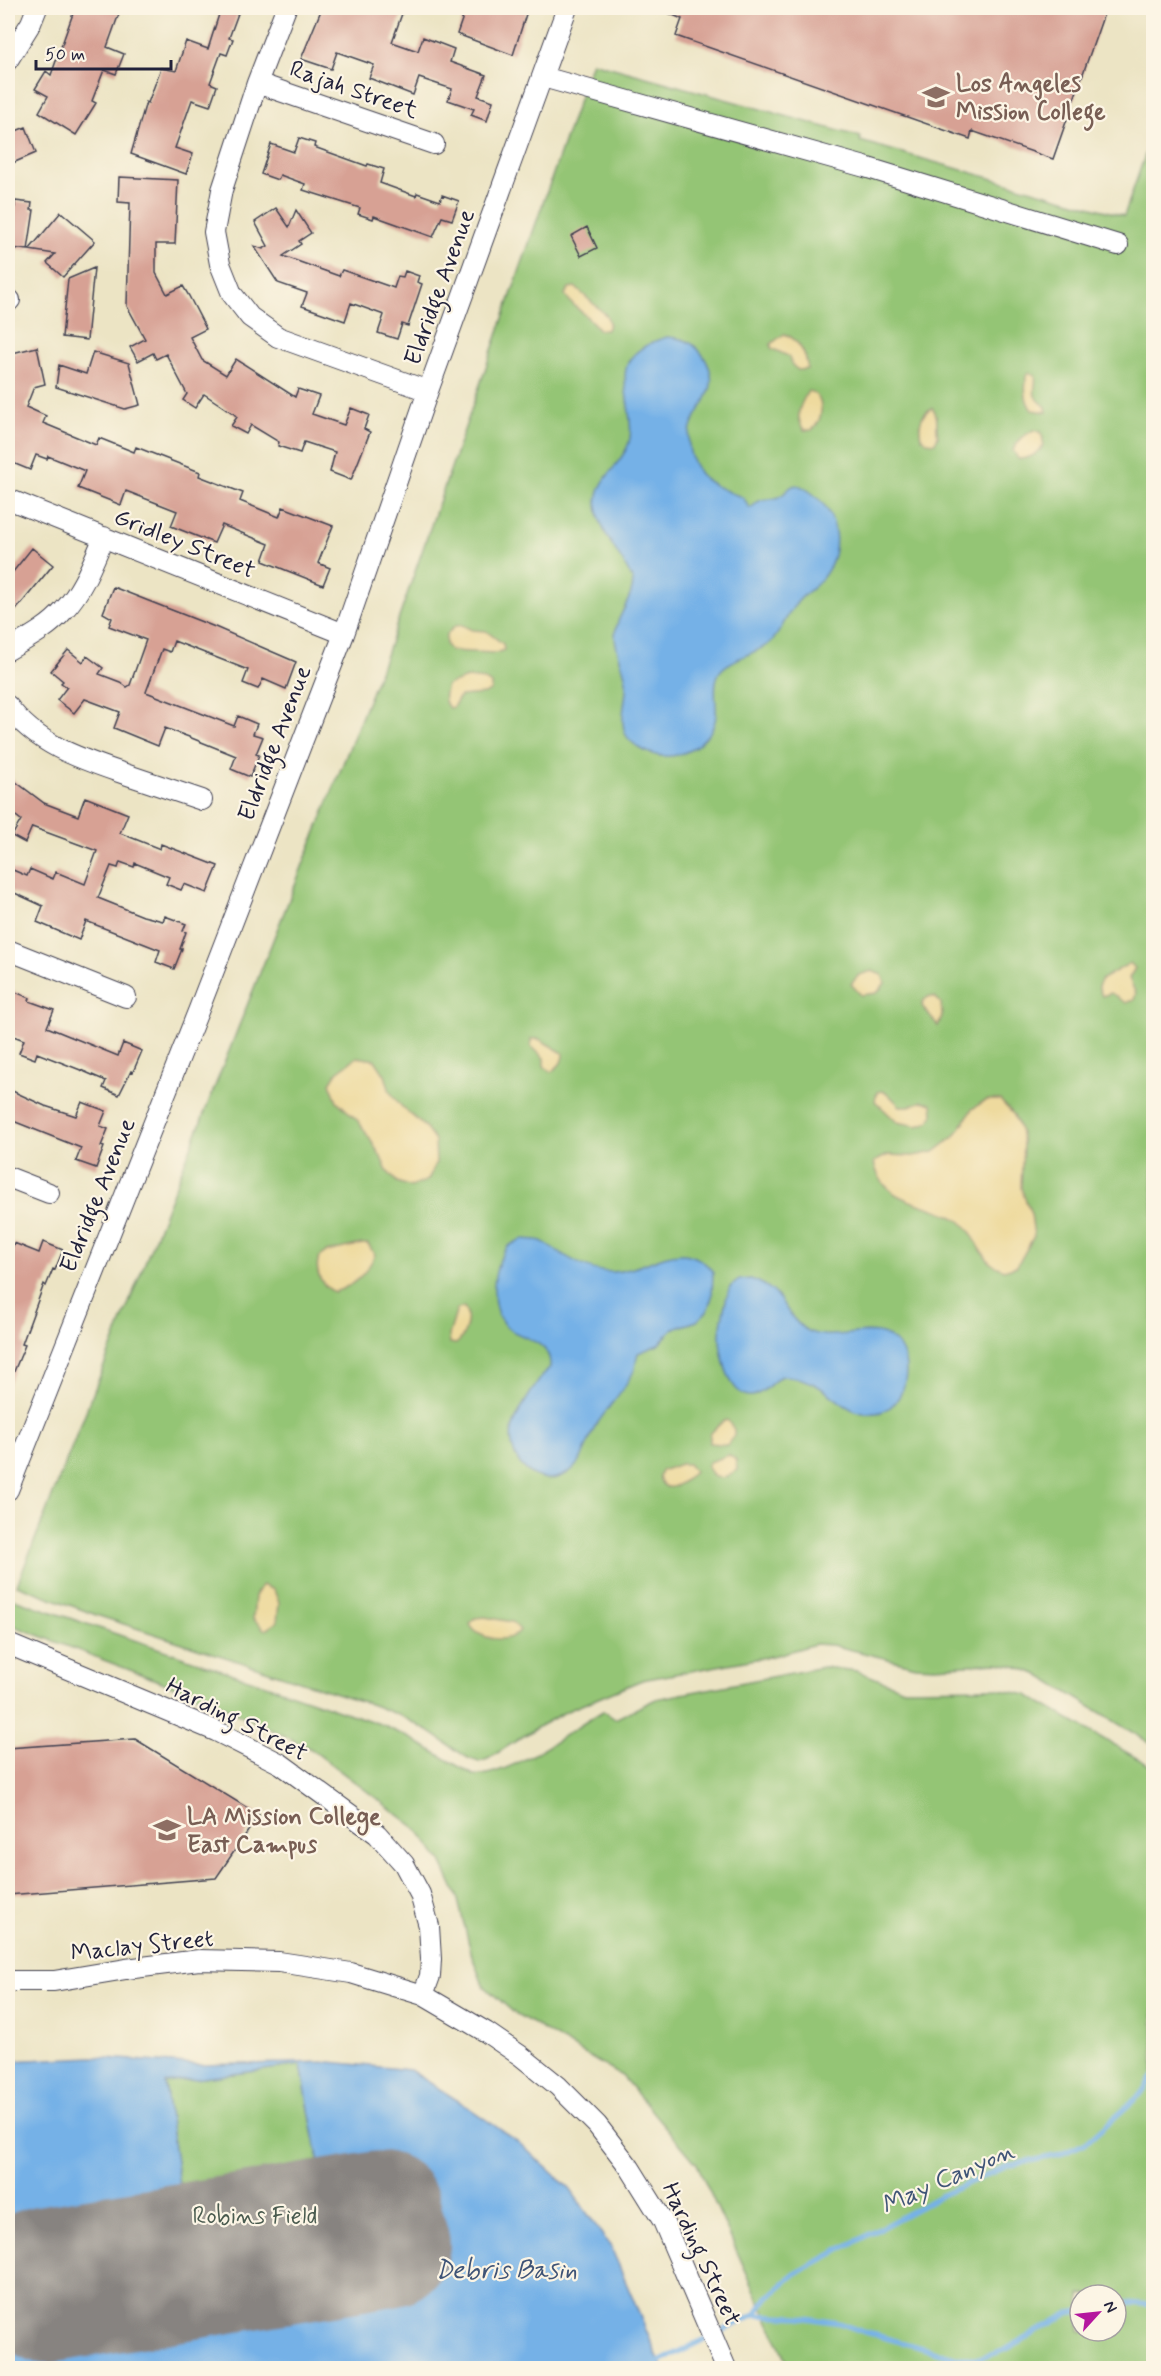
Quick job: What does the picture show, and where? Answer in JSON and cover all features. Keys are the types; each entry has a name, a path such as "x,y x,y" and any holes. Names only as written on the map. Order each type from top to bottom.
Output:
{"street":[{"path":"8,60 31,23 36,8"},
{"path":"286,8 257,83 222,190 214,232 220,264 232,294 250,317 278,337 428,391"},
{"name":"Eldridge Avenue","path":"8,1490 199,1009 344,634 428,391 567,8"},
{"path":"543,76 864,167 1118,245"},
{"name":"Rajah Street","path":"257,83 434,144"},
{"name":"Gridley Street","path":"8,500 344,634"},
{"path":"8,650 36,633 63,612 81,586 104,537"},
{"path":"8,706 19,721 39,737 70,755 202,800"},
{"path":"8,951 126,997"},
{"path":"8,1177 49,1193"},
{"name":"Harding Street","path":"8,1644 216,1731 281,1764 376,1834 404,1864 420,1894 429,1926 431,1959 430,1976 423,1995 486,2032 521,2056 558,2086 597,2125 630,2168 663,2221 702,2307 726,2368"},
{"name":"Maclay Street","path":"8,1981 54,1981 198,1960 279,1962 351,1974 423,1995"}],"green space":[{"path":"592,62 861,137 860,141 1124,216 1153,132 1153,1745 1037,1674 1015,1666 997,1663 916,1666 832,1645 815,1644 777,1655 642,1680 567,1711 488,1759 479,1762 468,1758 403,1717 373,1705 96,1615 17,1585 385,658"},
{"path":"11,1598 380,1724 412,1739 475,1776 507,1768 524,1760 603,1711 615,1719 656,1699 823,1667 857,1671 904,1689 993,1688 1027,1695 1149,1765 1154,1769 1153,2368 790,2368 697,2164 622,2076 513,2012 483,1985 472,1956 457,1896 441,1861 417,1829 311,1749 214,1702 14,1626 8,1609"},
{"name":"Robins Field","path":"301,2065 326,2202 391,2193 407,2267 39,2324 27,2236 183,2214 165,2083"}],"sand":[{"path":"575,287 607,316 609,323 607,330 599,330 567,298 565,294 569,288"},
{"path":"784,334 793,339 801,348 806,358 807,369 798,370 788,356 771,348 771,344"},
{"path":"1029,373 1035,375 1035,396 1046,407 1047,412 1032,410 1028,402 1025,385 1026,376"},
{"path":"808,391 818,397 821,414 812,430 804,430 799,415"},
{"path":"932,408 937,418 938,436 935,443 927,442 920,433 923,416"},
{"path":"1034,430 1040,432 1043,438 1041,448 1034,455 1018,459 1013,450 1015,446"},
{"path":"462,625 472,630 486,631 503,644 504,650 496,653 451,651 446,645 446,635 455,626"},
{"path":"467,678 485,680 491,684 491,690 485,694 460,696 453,707 449,708 445,698 447,685"},
{"path":"1130,963 1135,968 1129,978 1136,994 1134,999 1126,1003 1111,993 1102,996 1098,986 1102,979"},
{"path":"872,971 882,975 885,983 877,993 861,995 851,984 859,975"},
{"path":"928,997 935,997 941,1003 942,1016 938,1026 922,1006 923,1001"},
{"path":"531,1039 539,1039 563,1053 560,1064 551,1072 544,1066 544,1058 531,1046"},
{"path":"357,1057 375,1060 385,1075 390,1092 402,1107 424,1126 435,1141 436,1163 428,1180 411,1187 397,1182 387,1171 380,1155 359,1122 337,1101 330,1083 337,1072"},
{"path":"882,1091 900,1106 909,1106 923,1101 932,1104 933,1114 929,1122 918,1126 897,1122 875,1101 877,1092"},
{"path":"986,1100 1000,1100 1014,1115 1020,1130 1023,1143 1021,1188 1031,1214 1034,1236 1017,1266 1004,1270 992,1264 961,1222 949,1215 910,1201 887,1188 879,1177 874,1162 888,1155 913,1156 934,1152 955,1136 972,1109"},
{"path":"368,1244 375,1255 368,1268 348,1286 334,1292 329,1289 322,1282 318,1273 319,1257 326,1252"},
{"path":"464,1307 467,1316 465,1332 456,1344 450,1343 449,1335 457,1309"},
{"path":"727,1420 734,1432 730,1442 727,1445 710,1443 710,1434"},
{"path":"729,1455 736,1460 737,1470 724,1478 714,1477 707,1466 709,1462"},
{"path":"680,1464 688,1464 694,1471 686,1480 675,1486 670,1487 662,1483 659,1477 661,1471"},
{"path":"262,1585 274,1590 279,1603 277,1622 265,1630 253,1619 255,1596"},
{"path":"485,1617 512,1622 520,1630 509,1638 486,1637 479,1634 470,1624 475,1618"}],"water":[{"path":"667,337 691,343 702,354 710,369 711,382 708,394 691,427 689,440 691,456 701,475 716,486 742,497 750,508 761,500 779,497 793,486 801,486 820,500 828,511 833,522 835,547 827,571 816,585 798,601 775,638 765,646 722,669 716,682 716,718 710,732 688,751 662,756 652,754 633,744 624,728 626,681 615,637 633,581 606,534 598,514 597,503 598,494 606,477 623,455 630,438 625,378 629,361 646,345"},
{"path":"522,1239 541,1241 576,1262 604,1272 626,1270 677,1254 689,1255 701,1260 713,1272 712,1297 707,1311 697,1321 673,1329 658,1345 638,1353 634,1371 597,1424 581,1458 566,1474 555,1478 544,1479 526,1470 519,1462 511,1441 512,1430 518,1415 550,1367 549,1357 545,1350 539,1344 509,1329 503,1323 496,1306 494,1285 498,1265 508,1247"},
{"path":"751,1279 770,1289 795,1320 811,1332 830,1335 872,1332 882,1334 894,1341 902,1351 906,1363 906,1377 896,1401 887,1409 876,1413 858,1412 808,1381 785,1376 781,1376 754,1396 742,1394 726,1370 720,1333 730,1287 739,1280"},
{"name":"Debris Basin","path":"93,2057 199,2065 330,2062 410,2070 517,2141 570,2189 611,2247 662,2368 8,2368 8,2061","holes":["301,2065 326,2202 391,2193 406,2267 39,2324 27,2236 183,2214 165,2083"]}],"building":[{"path":"75,8 121,8 107,47 124,54 116,74 104,70 92,101 96,103 76,135 39,112 48,96 35,89 46,71 51,75"},
{"path":"221,8 240,8 229,38 233,39 227,55 221,53 210,83 217,86 210,106 192,100 175,148 193,154 186,174 131,154 146,102 148,103 161,68 176,71 186,41 208,49"},
{"path":"322,8 404,8 392,42 418,51 423,37 454,49 450,62 486,75 478,96 493,101 487,121 471,115 474,109 448,100 452,89 419,78 413,95 369,78 374,65 337,52 331,69 301,59"},
{"path":"466,8 528,8 513,55 457,34"},
{"path":"657,8 1106,8 1053,159 972,131 970,139 676,36 682,19"},
{"path":"26,127 36,153 8,165 8,134"},
{"path":"299,138 315,143 314,147 367,166 368,164 384,169 380,183 416,196 417,193 440,201 442,195 459,201 452,220 442,217 433,237 374,216 373,219 358,214 360,208 303,190 305,184 280,175 278,180 261,174 271,144 294,152"},
{"path":"119,177 178,180 175,244 156,244 156,273 167,294 183,286 189,296 206,329 190,337 202,360 226,375 236,359 295,397 298,389 319,396 312,414 344,425 351,408 369,415 364,429 370,432 351,480 330,472 335,452 304,442 300,453 278,446 279,442 251,425 246,434 231,426 237,417 204,394 195,408 183,400 187,394 166,354 156,359 153,353 138,361 130,347 145,339 127,306 130,203 118,202"},
{"path":"15,201 32,203 31,210 34,210 28,250 12,248 13,235 8,235 8,206 15,207"},
{"path":"276,208 289,227 296,210 311,233 299,241 301,244 283,256 339,276 342,270 394,288 398,276 403,277 405,271 419,276 417,282 422,284 408,326 402,324 397,339 378,333 384,315 351,303 345,321 302,306 307,293 278,283 254,246 263,249 268,246 255,222"},
{"path":"61,212 95,241 63,277 47,263 55,254 29,250"},
{"path":"587,227 597,248 581,256 571,236"},
{"path":"94,268 87,340 62,337 68,279"},
{"path":"37,347 45,384 34,387 26,407 46,416 43,423 96,445 99,438 134,452 136,447 200,472 199,476 243,493 240,501 279,517 283,507 333,526 318,563 330,568 323,585 263,561 269,544 222,525 214,543 171,526 177,511 126,491 121,505 78,488 85,471 48,456 47,459 36,455 30,470 8,461 8,354"},
{"path":"93,352 129,363 140,405 125,409 56,387 59,365 86,374"},
{"path":"32,548 53,565 16,610 8,604 8,578"},
{"path":"113,587 296,662 286,689 263,679 258,689 243,683 248,670 174,641 170,652 162,649 146,692 234,726 238,716 257,724 253,734 263,737 250,777 231,769 236,756 189,737 165,728 158,746 114,728 120,712 85,699 74,713 57,700 67,687 51,671 68,650 83,662 87,656 103,668 99,674 127,687 130,685 146,640 109,626 112,618 103,613"},
{"path":"8,776 44,803 78,816 85,797 128,814 120,833 160,849 161,844 218,866 207,893 184,884 181,890 166,884 169,877 135,863 134,867 120,862 118,868 111,866 98,898 143,916 163,921 165,916 186,924 183,931 186,932 180,949 182,949 174,969 156,962 160,950 86,921 79,940 37,922 43,906 8,890 8,868 27,876 30,869 53,879 56,872 85,884 97,851 32,827 25,843 12,836 21,820 8,810"},
{"path":"8,989 30,998 29,1001 54,1010 47,1027 118,1056 123,1043 142,1051 119,1095 103,1088 106,1081 83,1071 37,1053 35,1059 19,1053 24,1040 8,1034"},
{"path":"8,1089 45,1106 76,1116 82,1102 106,1111 100,1126 108,1129 96,1168 76,1161 81,1148 8,1119"},
{"path":"43,1242 63,1250 46,1286 44,1284 22,1344 25,1345 8,1386 8,1247 12,1248 14,1243 39,1253"},
{"path":"135,1739 259,1815 216,1878 8,1895 8,1748"}],"waterway":[{"name":"May Canyon","path":"755,2315 768,2297 795,2274 944,2194 1007,2166 1059,2155 1086,2143 1140,2095 1154,2076"},
{"path":"1128,2303 1154,2305"},
{"path":"716,2334 755,2315 800,2317 839,2323 959,2358 981,2358 1005,2350 1068,2314"},
{"path":"647,2368 707,2338"}],"runway":[{"path":"380,2212 389,2245 47,2302 41,2267 380,2212"}],"place":[{"name":"Los Angeles Mission College","path":"936,97"},
{"name":"LA Mission College East Campus","path":"167,1830"}]}
